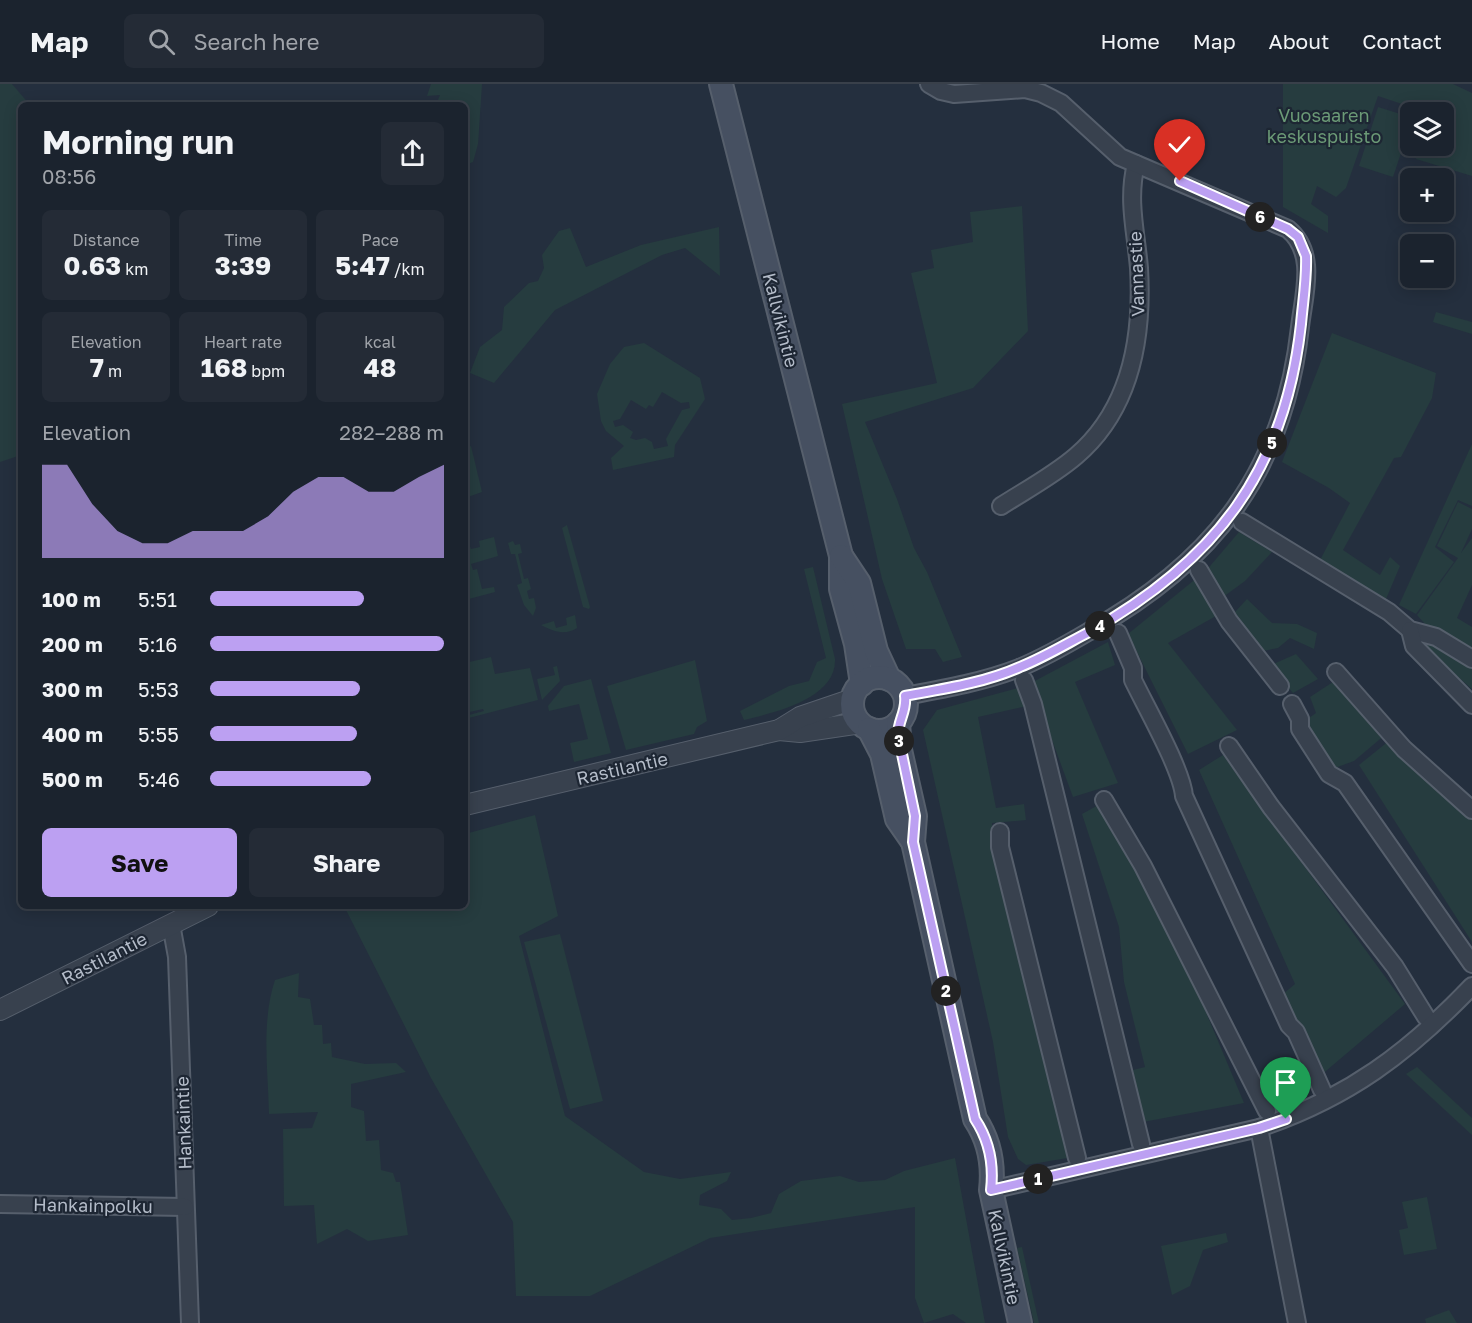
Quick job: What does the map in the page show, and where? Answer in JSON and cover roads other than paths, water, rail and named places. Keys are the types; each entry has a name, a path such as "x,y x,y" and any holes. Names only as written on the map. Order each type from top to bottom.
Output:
{"main road":[{"name":"Kallvikintie","path":"721,84 842,556 841,589 856,644 857,691"},
{"name":"Kallvikintie","path":"842,556 860,583 876,651 889,679"},
{"path":"875,677 889,679 901,688 905,696 905,710 898,723 885,730 865,726 855,714 857,691 875,677"},
{"name":"Kallvikintie","path":"898,723 900,750 915,816 913,842 975,1119 986,1135 993,1172 991,1190 1020,1323"},
{"name":"Kallvikintie","path":"865,726 882,754 897,819 913,842"}],"street":[{"path":"905,696 947,688 1020,667 1135,604 1191,560 1214,536 1249,487 1267,453 1286,407 1297,359 1307,268 1302,244 1288,229 1136,164 1111,151 1071,111 1041,93 1025,89 954,94 941,92 929,84"},
{"name":"Vannastie","path":"1000,506 1079,454 1117,404 1126,384 1136,344 1140,310 1138,260 1131,199 1136,164"},
{"path":"1242,522 1389,612 1410,630 1436,637 1472,659"},
{"path":"1199,570 1229,621 1280,686"},
{"path":"1410,630 1414,646 1472,705"},
{"path":"1118,633 1133,668 1133,680 1183,788 1184,796 1289,1025 1296,1032 1322,1090"},
{"path":"1336,672 1404,749 1472,810"},
{"path":"1024,680 1033,704 1141,1144"},
{"name":"Rastilantie","path":"468,804 779,730 800,717 857,691"},
{"path":"1292,704 1300,719 1300,729 1329,774 1345,783 1472,964"},
{"name":"Rastilantie","path":"779,730 800,732 865,726"},
{"path":"1229,747 1271,807 1395,967 1426,1017"},
{"path":"1104,800 1143,866 1267,1112"},
{"path":"1000,832 1000,847 1077,1158"},
{"name":"Rastilantie","path":"0,1010 202,909"},
{"name":"Hankaintie","path":"171,924 177,957 190,1323"},
{"path":"991,1190 1259,1128 1328,1100 1388,1063 1442,1017 1472,986"},
{"path":"1259,1128 1297,1323"},
{"name":"Hankainpolku","path":"0,1204 185,1207"}],"park label":[{"name":"Vuosaaren keskuspuisto","path":"1324,126"}]}
